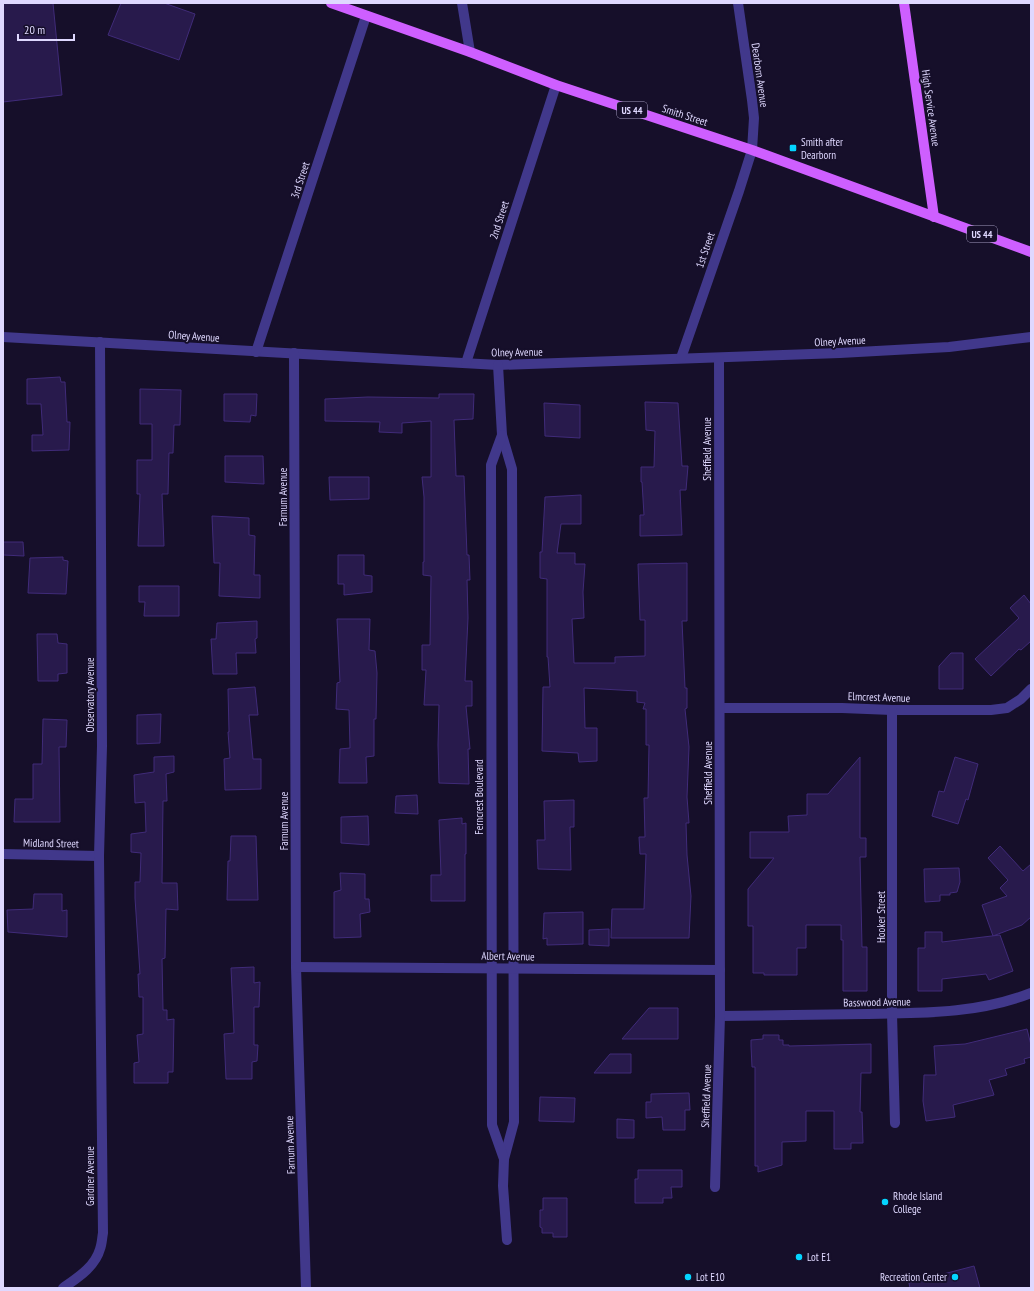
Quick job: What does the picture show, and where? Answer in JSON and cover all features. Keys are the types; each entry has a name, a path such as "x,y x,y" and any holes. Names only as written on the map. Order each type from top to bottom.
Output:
{"main road":[{"name":"Smith Street","path":"331,3 470,52 556,85 752,150 1031,252"},
{"name":"High Service Avenue","path":"904,3 934,217"}],"street":[{"path":"462,3 470,52"},
{"name":"Dearborn Avenue","path":"738,3 754,118 752,150"},
{"name":"3rd Street","path":"256,352 366,16"},
{"name":"2nd Street","path":"466,363 556,85"},
{"name":"1st Street","path":"681,358 752,150"},
{"name":"Olney Avenue","path":"3,337 498,365 681,358 719,358 949,347 1031,337"},
{"name":"Observatory Avenue","path":"100,342 102,746 99,856 101,1047"},
{"name":"Farnum Avenue","path":"294,353 296,966 306,1288"},
{"name":"Sheffield Avenue","path":"715,1187 720,1016 719,358"},
{"name":"Ferncrest Boulevard","path":"498,365 502,435 512,469 514,1122 504,1159 503,1186 507,1240"},
{"name":"Ferncrest Boulevard","path":"502,435 491,465 492,1125 504,1159"},
{"name":"Elmcrest Avenue","path":"720,708 991,710 1007,708 1031,690"},
{"name":"Hooker Street","path":"892,710 892,1014 894,1123"},
{"name":"Midland Street","path":"3,854 99,856"},
{"name":"Albert Avenue","path":"296,966 720,970"},
{"name":"Basswood Avenue","path":"720,1016 892,1014 961,1011 986,1007 1016,999 1031,993"},
{"name":"Gardner Avenue","path":"62,1288 77,1279 91,1266 100,1250 103,1233 101,1047"}],"building":[{"path":"3,3 53,3 62,95 3,102"},
{"path":"121,3 164,3 195,14 179,60 108,35"},
{"path":"60,377 61,382 65,382 67,422 70,422 69,450 32,451 32,435 43,435 41,404 27,404 27,379"},
{"path":"140,389 181,390 180,425 174,425 173,453 169,453 168,494 162,494 164,546 138,546 140,494 137,494 137,460 152,460 152,424 140,424"},
{"path":"224,394 257,394 256,416 251,415 250,422 224,421"},
{"path":"439,394 474,394 473,419 454,420 456,476 464,476 467,555 469,555 470,580 467,580 468,618 465,681 472,681 472,706 466,706 470,749 468,749 469,784 439,783 439,705 424,705 426,670 422,670 422,645 430,645 431,576 423,575 424,497 422,477 431,477 431,421 402,423 402,433 379,432 380,422 325,421 325,399 368,397 439,398"},
{"path":"645,402 678,403 682,466 688,466 686,490 680,490 682,535 640,536 640,515 644,515 641,467 654,467 655,431 646,430"},
{"path":"544,403 580,405 580,438 545,436"},
{"path":"225,456 263,456 264,484 225,482"},
{"path":"329,477 369,477 369,499 330,500"},
{"path":"581,495 581,524 561,524 557,553 575,553 575,564 585,564 583,592 584,618 572,619 574,663 615,663 615,657 645,656 645,620 640,620 638,564 687,563 687,621 682,621 685,688 687,688 687,708 685,709 689,747 687,797 689,823 686,823 691,896 689,938 611,938 612,909 644,909 646,854 640,854 639,837 645,837 644,798 648,798 649,745 646,745 646,709 643,709 645,703 637,702 637,691 584,688 585,728 597,728 597,761 579,762 578,753 542,751 543,687 550,687 547,657 547,579 540,578 540,552 542,552 545,497"},
{"path":"212,516 249,518 249,535 255,536 254,575 260,575 260,598 219,596 220,563 214,563"},
{"path":"3,542 23,542 24,556 3,555"},
{"path":"338,555 364,555 364,575 372,576 372,592 344,595 344,584 338,584"},
{"path":"63,557 63,560 68,561 66,594 28,593 30,558"},
{"path":"139,586 179,586 179,616 144,616 145,602 139,602"},
{"path":"1024,595 1031,604 1031,641 1021,650 1019,649 991,676 975,659 1019,618 1010,608"},
{"path":"337,619 370,619 369,650 375,651 377,673 376,719 374,719 374,756 366,757 367,783 339,783 340,749 350,748 349,710 336,709 337,683 340,682"},
{"path":"257,621 257,638 255,639 256,653 236,653 237,674 213,674 211,639 216,639 217,623"},
{"path":"37,634 57,634 58,643 67,644 67,673 58,674 58,681 38,681"},
{"path":"951,653 963,653 963,689 939,689 939,666"},
{"path":"255,687 258,715 249,715 253,759 261,759 261,789 225,790 224,759 230,758 228,732 228,689"},
{"path":"161,714 160,743 137,744 137,715"},
{"path":"43,719 67,720 66,747 59,747 60,822 14,822 15,799 33,799 33,764 42,764"},
{"path":"174,756 174,772 166,774 167,801 163,801 162,883 177,883 178,910 166,909 165,958 162,959 163,1010 167,1010 167,1020 174,1019 173,1072 168,1072 168,1083 134,1083 134,1063 139,1062 137,1035 143,1034 143,997 139,997 138,974 140,974 135,898 135,882 140,882 141,853 131,852 131,834 146,832 145,802 135,803 134,775 154,772 154,757"},
{"path":"860,757 860,838 866,838 866,857 860,857 862,947 867,947 867,991 843,991 843,940 841,940 841,925 806,925 806,948 797,948 797,975 764,975 764,973 753,973 753,926 748,926 748,889 774,858 750,858 750,832 789,832 788,816 807,815 807,794 828,794"},
{"path":"955,757 978,764 968,800 966,799 958,824 932,816 939,791 944,792"},
{"path":"417,795 418,814 395,813 396,796"},
{"path":"574,800 574,827 570,827 571,870 538,869 537,840 545,840 544,801"},
{"path":"368,816 369,845 341,843 341,817"},
{"path":"462,818 462,824 466,823 465,901 431,901 431,875 441,875 439,820"},
{"path":"231,836 256,836 258,900 227,900 228,861 230,861"},
{"path":"1000,846 1023,871 1031,864 1031,917 1022,925 993,936 982,905 1007,896 1000,888 1008,880 988,858"},
{"path":"959,868 960,882 957,892 950,893 950,895 940,895 940,901 925,902 924,869"},
{"path":"340,873 365,874 365,899 369,899 370,912 360,914 361,937 334,938 334,892 341,890"},
{"path":"34,894 62,894 62,911 67,910 67,937 8,932 7,910 33,909"},
{"path":"583,912 583,944 547,945 547,938 543,939 544,913"},
{"path":"609,929 609,946 589,945 589,930"},
{"path":"925,932 942,932 942,942 1000,935 1013,971 989,980 986,974 942,979 942,991 918,991 918,948 925,948"},
{"path":"254,967 254,983 260,982 259,1007 254,1007 254,1045 258,1045 257,1061 252,1062 252,1079 226,1079 224,1034 234,1033 231,968"},
{"path":"649,1008 678,1008 678,1039 622,1039"},
{"path":"1027,1029 1031,1045 1031,1057 1024,1059 1025,1063 1005,1069 1007,1075 989,1080 994,1095 953,1105 955,1117 926,1121 923,1101 924,1075 936,1075 934,1046 965,1044"},
{"path":"763,1035 779,1035 779,1040 783,1040 783,1045 789,1046 871,1044 871,1073 861,1073 860,1112 862,1112 863,1143 851,1143 851,1149 834,1149 834,1111 806,1111 806,1141 782,1142 782,1165 758,1172 758,1166 755,1166 755,1067 752,1067 751,1040 763,1039"},
{"path":"610,1054 631,1054 631,1073 594,1073"},
{"path":"689,1093 690,1110 685,1110 685,1130 663,1130 662,1117 646,1118 646,1102 651,1102 651,1094"},
{"path":"540,1097 575,1098 574,1122 539,1121"},
{"path":"617,1119 634,1120 634,1138 617,1138"},
{"path":"638,1170 682,1170 682,1187 671,1187 672,1198 663,1198 663,1203 635,1203 635,1179 638,1179"},
{"path":"543,1198 567,1198 567,1237 553,1237 553,1233 542,1233 542,1228 540,1227 540,1210 543,1210"},
{"name":"Recreation Center","path":"974,1266 980,1288 910,1288 909,1283"}],"place":[{"name":"Smith after Dearborn","path":"793,148"},
{"name":"Rhode Island College","path":"885,1202"},
{"name":"Lot E1","path":"799,1257"},
{"name":"Lot E10","path":"688,1277"},
{"name":"Recreation Center","path":"955,1277"}]}
